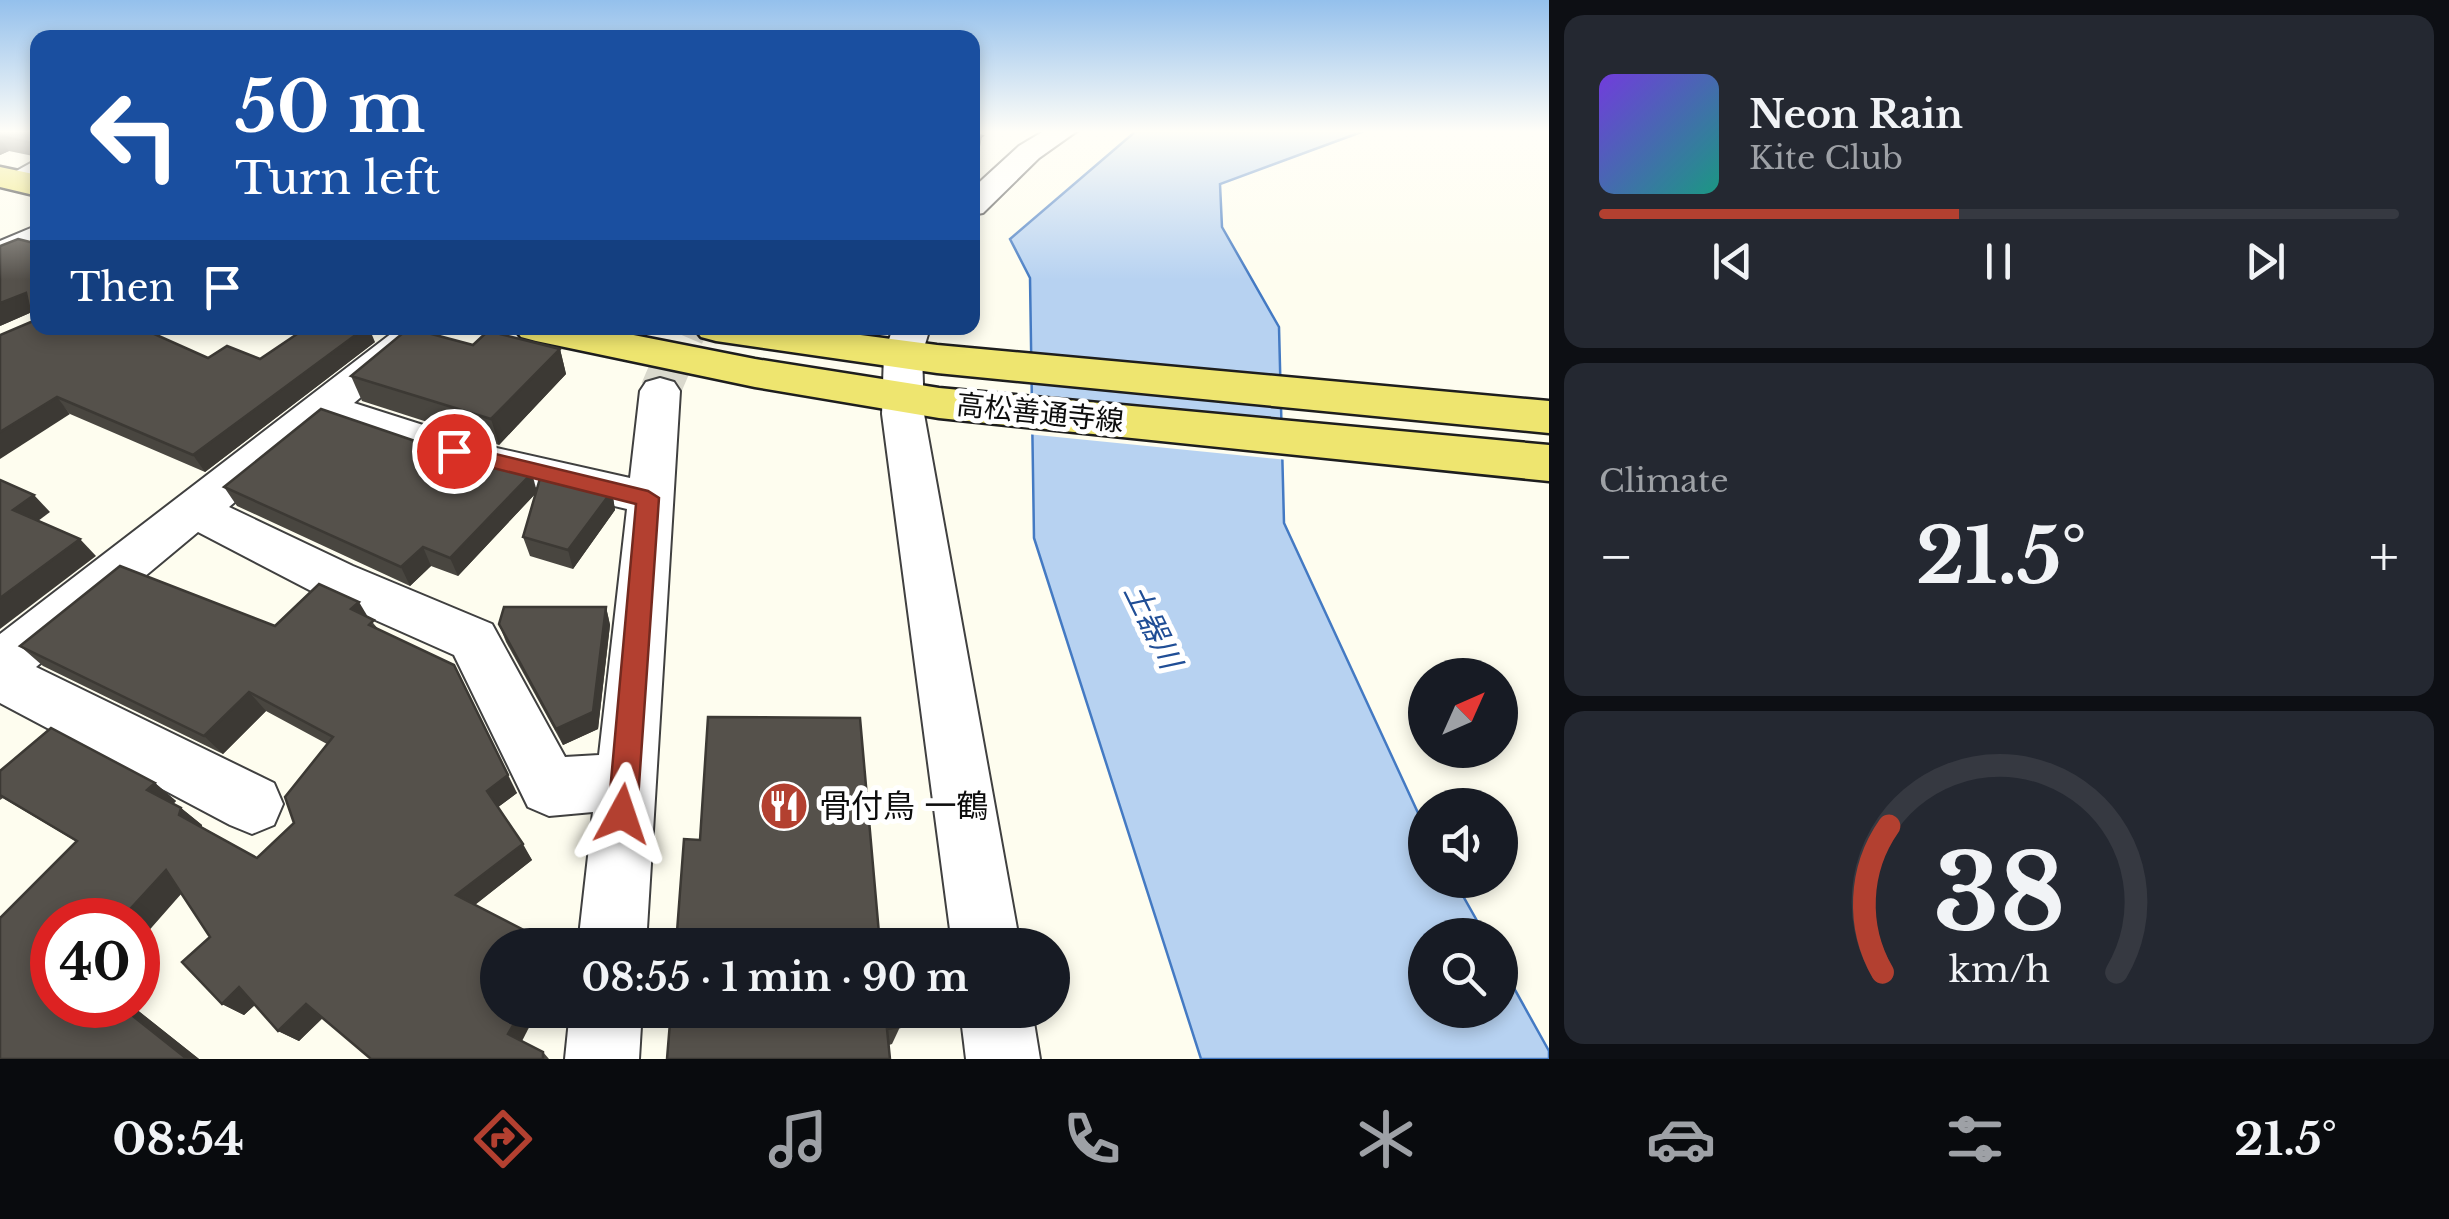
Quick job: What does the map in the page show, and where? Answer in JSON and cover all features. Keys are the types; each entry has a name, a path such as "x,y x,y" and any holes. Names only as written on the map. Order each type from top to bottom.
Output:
{"main road":[{"name":"高松善通寺線","path":"570,335 755,373 918,368 1549,417"},
{"name":"高松善通寺線","path":"751,335 918,368 1549,463"}],"street":[{"path":"0,254 30,239"},
{"path":"0,665 412,336 406,335"},
{"path":"918,368 984,928"},
{"path":"613,928 660,391"},
{"path":"323,407 486,462 648,498"},
{"path":"194,510 336,580 473,640 550,786 625,780"},
{"path":"0,676 252,804"},
{"path":"602,1059 605,1028"},
{"path":"999,1028 1003,1059"}],"water":[{"name":"土器川","path":"1078,180 1230,180 1220,184 1222,227 1279,327 1284,523 1408,791 1408,898 1464,898 1475,918 1408,918 1408,1028 1518,1028 1518,995 1549,1051 1549,1059 1201,1059 1034,538 1030,278 1010,239"}],"pier":[{"path":"1027,398 1287,423 1288,460 1027,434"}],"building":[{"path":"18,239 30,242 30,307 26,293 0,303 0,246"},
{"path":"30,322 30,335 157,335 208,358 227,346 260,359 296,335 356,335 193,455 57,397 0,432 0,335"},
{"path":"401,335 435,335 473,345 484,335 504,335 560,349 491,419 351,376"},
{"path":"321,409 462,457 532,473 450,558 423,547 401,567 224,487"},
{"path":"541,475 612,491 568,550 523,537"},
{"path":"0,480 34,495 13,510 80,539 0,598"},
{"path":"120,566 275,626 319,584 359,602 351,609 374,620 369,625 454,665 508,775 487,791 523,844 456,895 520,928 480,928 480,1028 512,1028 508,1034 543,1052 543,1059 371,1059 306,1004 278,1031 239,987 222,1004 182,962 210,937 166,870 140,898 30,898 30,1028 148,1028 187,1059 0,1059 0,918 77,841 0,795 0,771 51,728 155,783 147,790 181,808 179,815 257,858 294,823 285,797 333,737 249,692 204,736 20,646"},
{"path":"504,607 606,607 593,712 556,729 499,624"},
{"name":"骨付鳥 一鶴","path":"708,717 860,718 879,928 677,928 684,839 700,840"},
{"path":"670,1028 894,1028 887,1029 890,1059 667,1059"}],"tunnel":[{"path":"660,391 684,335"}],"place":[{"name":"骨付鳥 一鶴","path":"784,806"}],"route":[{"path":"454,451 486,462 648,498 622,814"}]}
